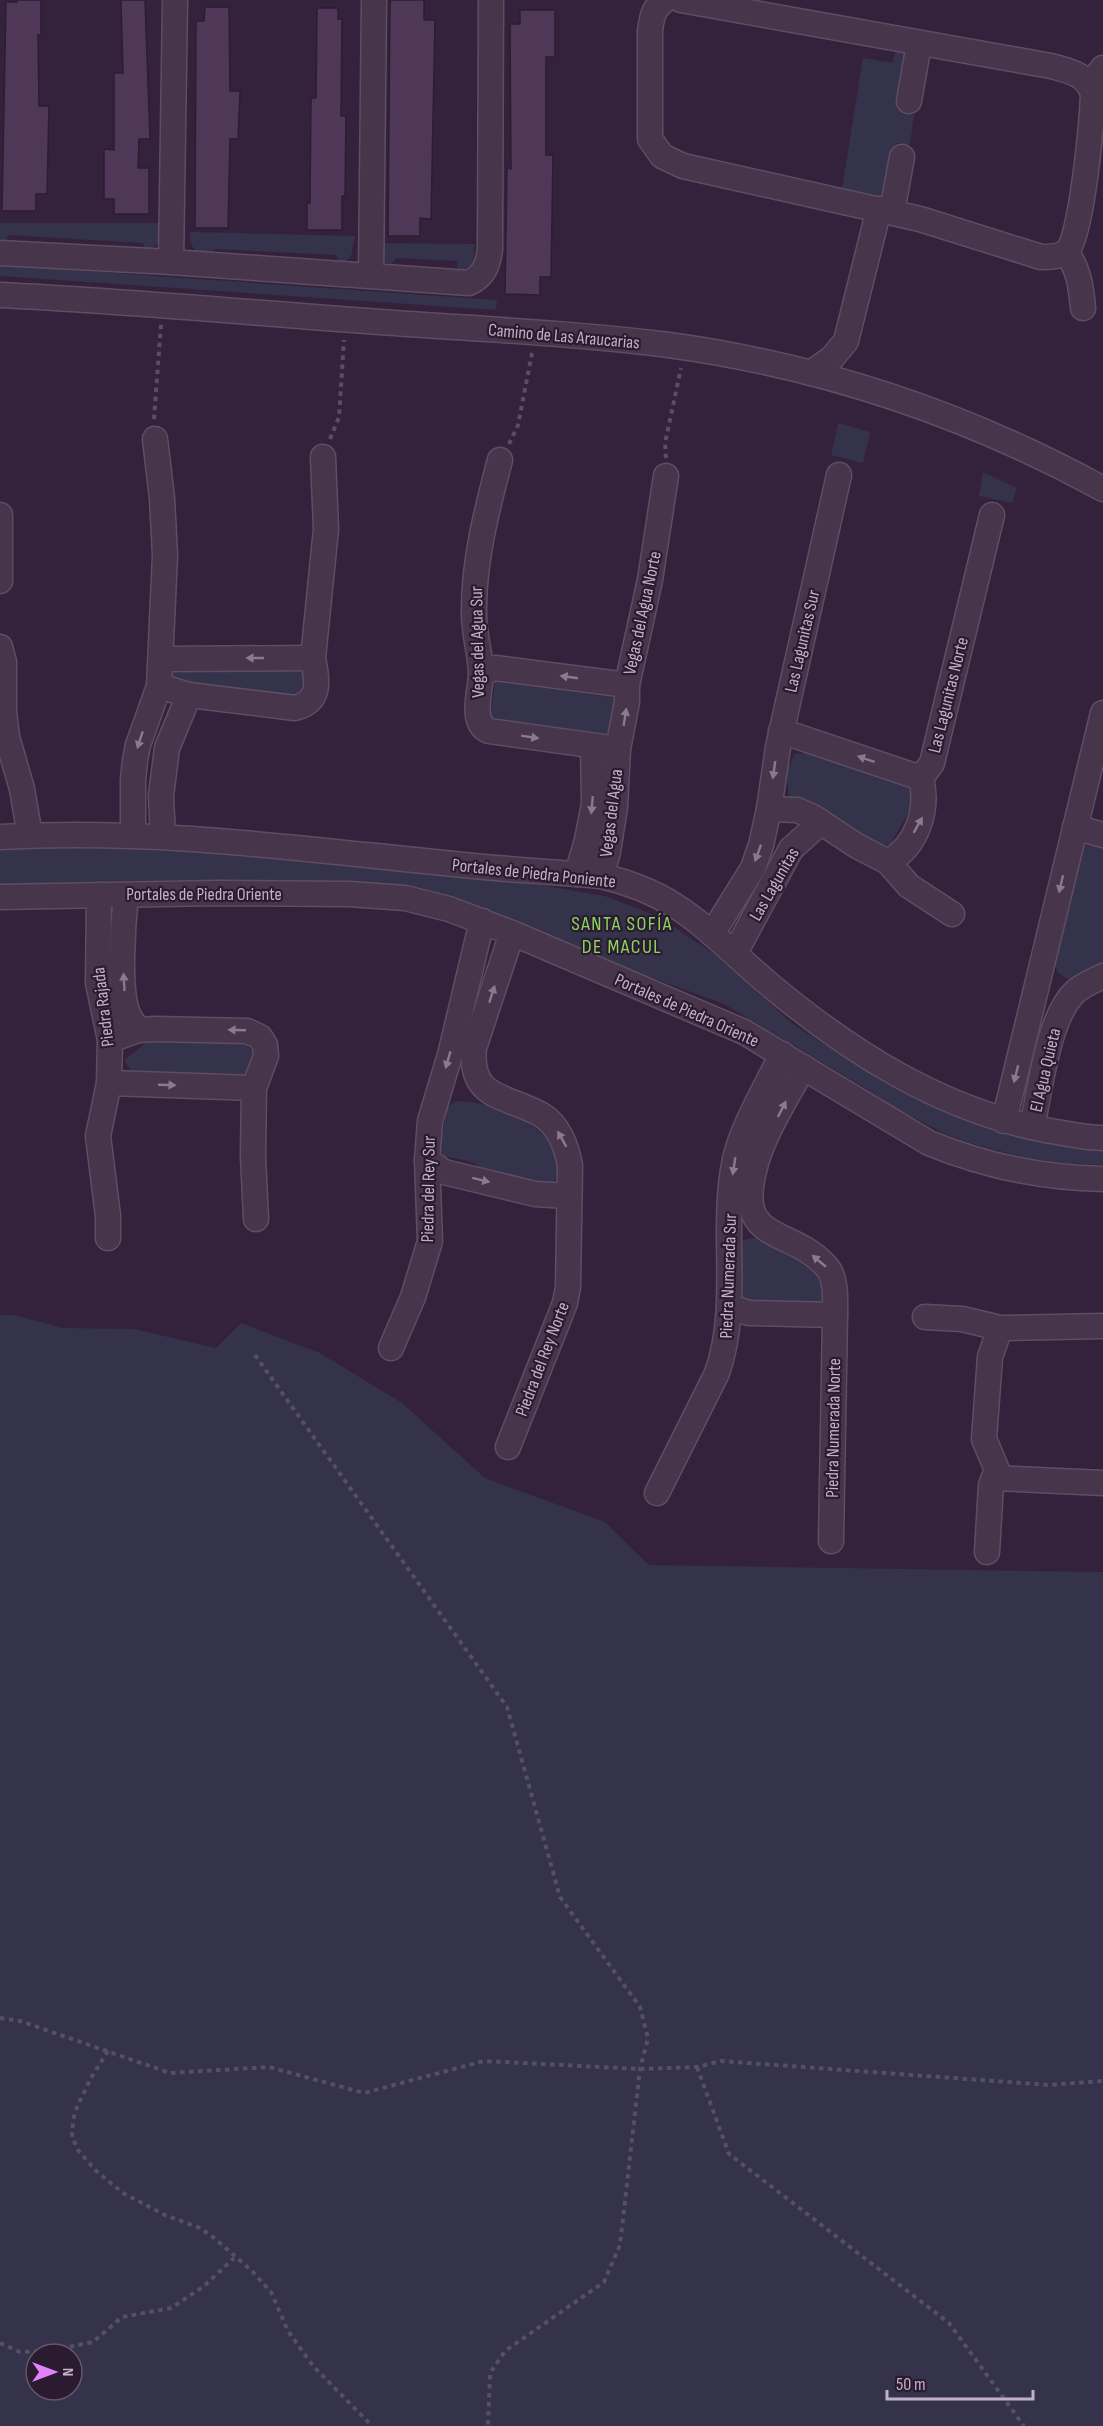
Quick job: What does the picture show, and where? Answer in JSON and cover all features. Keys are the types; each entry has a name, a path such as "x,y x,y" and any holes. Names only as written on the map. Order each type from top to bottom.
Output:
{"street":[{"path":"171,262 175,0"},
{"path":"371,276 374,0"},
{"path":"0,253 171,262 469,283 483,274 490,249 490,0"},
{"path":"665,0 652,15 650,31 650,139 662,156 683,166 886,210 1041,257 1053,257 1066,252 1076,234 1079,219 1097,77 1051,66 681,0"},
{"path":"909,101 919,44"},
{"path":"811,373 832,358 846,341 902,157"},
{"path":"1066,252 1074,262 1079,276 1083,308"},
{"name":"Camino de Las Araucarias","path":"0,295 633,341 747,358 860,386 930,409 1000,437 1103,489"},
{"path":"846,341 850,362 860,386"},
{"path":"133,836 135,760 138,745 159,687 161,658 165,555 162,498 155,439"},
{"path":"159,687 189,695 295,708 305,706 312,699 316,678 313,658 326,529 323,457"},
{"name":"Vegas del Agua Sur","path":"500,460 485,524 476,581 474,610 481,674 478,719 480,725 489,731 592,747"},
{"name":"Las Lagunitas Sur","path":"769,809 781,731 839,475"},
{"name":"Vegas del Agua Norte","path":"618,749 627,702 627,685 650,580 666,476"},
{"path":"0,515 0,580"},
{"name":"Las Lagunitas Norte","path":"921,778 932,763 992,515"},
{"path":"0,647 3,662 2,683 7,737 22,789 30,835"},
{"path":"161,658 313,658"},
{"path":"481,674 495,668 627,685"},
{"path":"163,837 161,796 166,748 189,695"},
{"name":"El Agua Quieta","path":"1004,1121 1103,713"},
{"path":"781,731 921,778 925,794 923,818 900,855 888,862"},
{"path":"592,747 618,749"},
{"name":"Vegas del Agua","path":"589,875 587,840 594,804 592,747"},
{"name":"Vegas del Agua","path":"589,875 608,852 615,807 618,749"},
{"path":"769,809 797,810 821,822 857,846 888,862 909,886 952,914"},
{"name":"Las Lagunitas","path":"712,934 753,868 769,809"},
{"name":"Las Lagunitas","path":"735,953 791,849 821,822"},
{"path":"1075,827 1103,835"},
{"name":"Portales de Piedra Poniente","path":"0,837 133,836 275,844 465,866 589,875 644,889 681,908 768,984 827,1030 911,1083 1004,1121 1072,1135 1103,1138"},
{"name":"Piedra Rajada","path":"99,895 98,983 110,1040 109,1083 98,1136 108,1216 108,1238"},
{"path":"126,895 123,931 124,990 127,1013 138,1030"},
{"name":"Portales de Piedra Oriente","path":"0,897 380,896 425,903 512,933 744,1032 929,1143 959,1155 1016,1171 1047,1176 1103,1179"},
{"name":"Piedra del Rey Sur","path":"391,1348 413,1297 429,1241 427,1160 430,1121 450,1055 482,921"},
{"path":"485,1090 476,1073 473,1061 474,1048 512,933"},
{"path":"1043,962 1052,975 1075,992 1103,976"},
{"name":"El Agua Quieta","path":"1032,1127 1056,1021 1075,992"},
{"path":"110,1040 138,1030 255,1032 265,1046 266,1056 254,1088 253,1156 256,1219"},
{"name":"Piedra Numerada Sur","path":"657,1493 717,1373 724,1354 729,1307 728,1248 735,1157 782,1054"},
{"path":"728,1248 734,1237 742,1232 763,1229 755,1218 751,1202 755,1167 761,1150 803,1067"},
{"path":"109,1083 254,1088"},
{"path":"437,1096 458,1088 485,1090"},
{"name":"Piedra del Rey Norte","path":"485,1090 541,1115 560,1134 567,1147 570,1165 568,1287 565,1303 508,1447"},
{"path":"427,1160 444,1172 535,1194 568,1196"},
{"name":"Piedra Numerada Norte","path":"763,1229 805,1249 826,1266 832,1278 836,1315 831,1540"},
{"path":"729,1307 749,1313 836,1315"},
{"path":"925,1317 962,1319 1000,1328 1103,1326"},
{"path":"987,1552 989,1504 997,1470 984,1439 990,1357 1000,1328"},
{"path":"994,1479 1103,1483"}],"path":[{"path":"155,439 154,409 161,324"},
{"path":"323,457 339,417 344,336"},
{"path":"500,460 518,425 533,350"},
{"path":"666,476 665,443 682,364"},
{"path":"255,1355 507,1707 560,1897 640,2007 648,2038 640,2069 620,2245 604,2282 505,2351 490,2373 488,2426"},
{"path":"0,2018 20,2021 170,2073 269,2067 364,2093 484,2061 640,2069 697,2067 721,2061 1049,2085 1103,2081"},
{"path":"108,2051 91,2078 73,2120 72,2137 78,2150 95,2170 123,2193 165,2215 201,2228 253,2272 271,2292 288,2331 313,2366 372,2426"},
{"path":"697,2067 729,2154 949,2323 1024,2426"},
{"path":"0,2343 20,2352 49,2351 93,2342 122,2317 171,2308 203,2287 234,2258"}],"shaded area":[{"path":"896,50 910,52 901,111 914,115 910,145 896,143 884,197 842,188 863,58 892,63"},
{"path":"0,223 164,223 160,242 146,253 143,243 8,235 6,242 0,238"},
{"path":"190,232 355,236 351,257 340,265 336,255 215,249 206,256 193,247"},
{"path":"379,243 475,244 473,265 458,272 457,261 397,258 390,264 380,261"},
{"path":"0,265 497,300 496,310 0,276"},
{"path":"838,423 870,432 863,463 831,455"},
{"path":"983,472 1017,488 1012,503 979,496"},
{"path":"170,667 300,668 305,681 296,697 189,685 170,679"},
{"path":"495,681 617,698 612,738 490,721"},
{"path":"806,753 911,786 912,806 890,845 870,843 789,797 786,773 795,754"},
{"path":"1089,844 1103,848 1103,967 1070,980 1058,973 1053,962 1083,846"},
{"path":"72,847 292,856 529,883 605,896 659,917 714,954 794,1025 887,1084 920,1101 990,1128 1027,1137 1103,1146 1103,1165 1031,1159 945,1134 892,1106 724,1004 603,960 432,891 380,884 193,880 0,885 0,849"},
{"path":"241,1040 252,1051 253,1068 241,1076 133,1073 124,1060 146,1043"},
{"path":"457,1101 478,1103 494,1108 538,1130 549,1141 556,1153 558,1167 554,1183 549,1186 490,1173 469,1161 443,1156 439,1146 448,1106"},
{"path":"759,1237 817,1267 826,1286 825,1306 757,1306 739,1295 735,1257 743,1240"},
{"path":"0,1315 14,1315 63,1328 134,1329 216,1348 241,1323 320,1353 402,1403 485,1478 605,1522 649,1565 1103,1572 1103,2426 0,2426"}],"building":[{"path":"17,0 41,0 41,35 38,35 39,106 49,106 47,194 36,194 36,211 2,211 6,2 17,2"},
{"path":"121,0 145,0 150,139 139,139 138,168 149,168 149,214 114,214 114,199 104,199 104,149 114,150 114,73 123,73"},
{"path":"390,0 424,0 424,20 435,20 431,219 420,218 420,236 388,236"},
{"path":"205,7 229,7 230,91 240,91 238,139 230,139 228,228 195,228 196,21 204,21"},
{"path":"317,8 338,8 338,19 342,19 341,116 346,116 345,196 342,196 342,230 307,230 307,203 310,203 311,98 316,98"},
{"path":"520,10 555,10 555,57 546,57 546,155 553,155 551,277 540,277 540,295 505,294 507,168 511,169 510,24 520,24"}],"district":[{"name":"SANTA SOFÍA DE MACUL","path":"622,934"}]}
